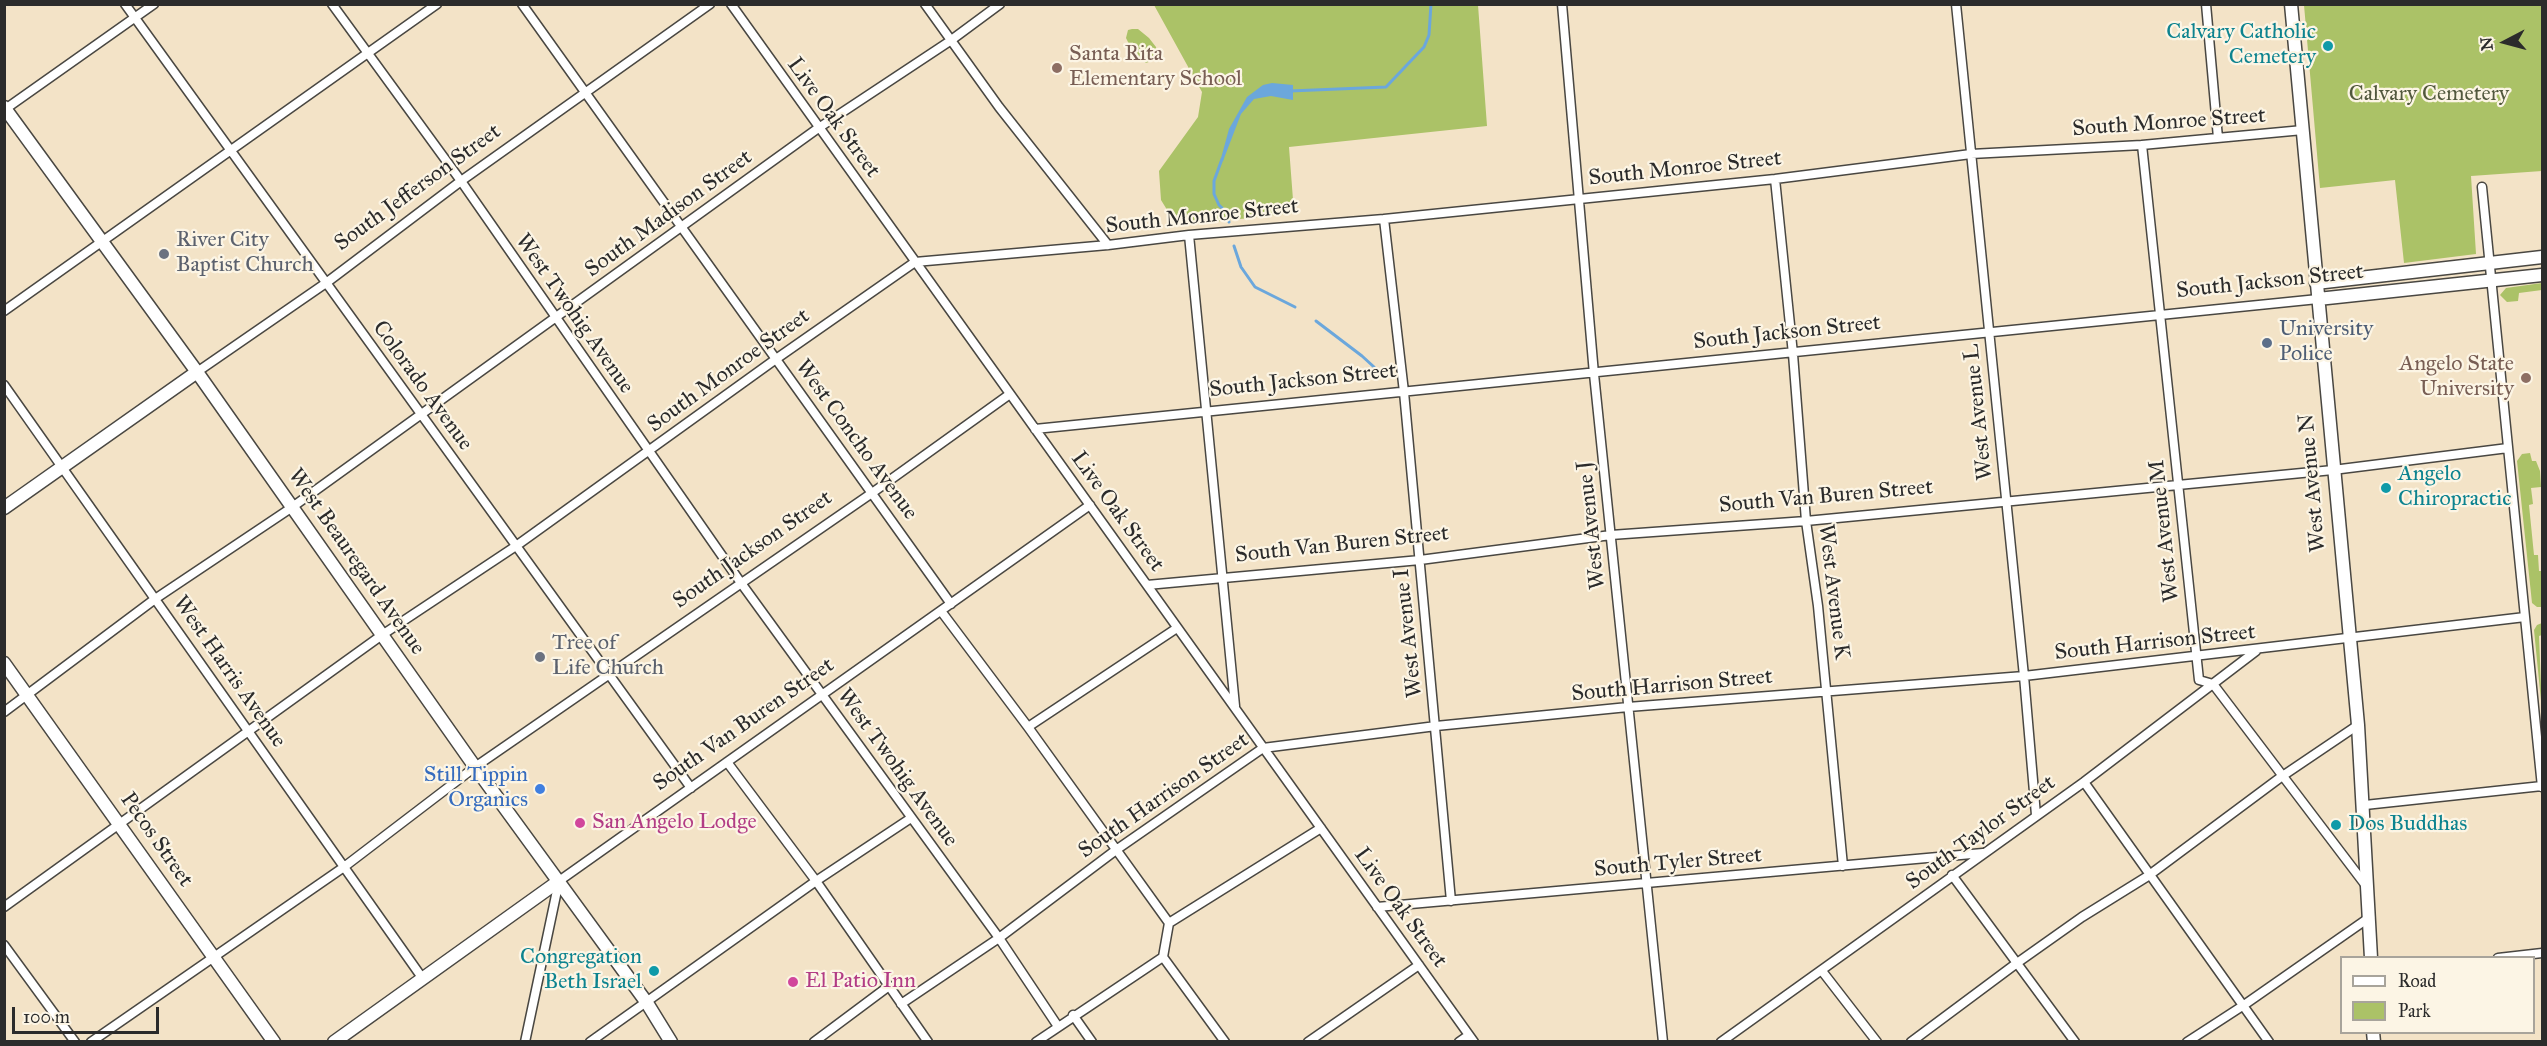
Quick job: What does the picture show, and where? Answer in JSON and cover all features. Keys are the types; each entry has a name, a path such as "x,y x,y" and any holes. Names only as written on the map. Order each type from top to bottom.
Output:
{"main road":[{"name":"West Avenue N","path":"2291,4 2365,805 2371,956"},
{"name":"West Beauregard Avenue","path":"5,108 100,242 197,372 291,508 671,1041"},
{"name":"South Jackson Street","path":"2316,283 2542,256"},
{"name":"South Jackson Street","path":"2318,299 2492,282 2542,274"},
{"name":"South Jefferson Street","path":"4,508 197,372"},
{"name":"Pecos Street","path":"4,663 274,1041"},
{"name":"South Van Buren Street","path":"334,1041 559,881"}],"street":[{"name":"Colorado Avenue","path":"125,4 691,788"},
{"path":"5,108 154,4"},
{"name":"West Twohig Avenue","path":"332,4 461,181 648,452 999,938 1058,1025"},
{"path":"4,311 229,149 437,4"},
{"name":"West Concho Avenue","path":"522,4 951,604"},
{"name":"South Jefferson Street","path":"197,372 326,283 461,181 710,4"},
{"name":"Live Oak Street","path":"731,4 817,129 1090,505 1471,1038"},
{"path":"925,4 950,41 1108,245"},
{"name":"South Madison Street","path":"4,712 155,599 291,508 817,129 950,41 1000,4"},
{"name":"West Avenue J","path":"1562,4 1594,374 1663,1041"},
{"name":"West Avenue L","path":"1956,4 2036,815"},
{"path":"2206,4 2218,138"},
{"name":"South Monroe Street","path":"4,907 382,635 516,546 915,262 1108,245 1189,235 1384,219 1775,179 1971,154 2142,145 2303,130"},
{"name":"West Avenue M","path":"2142,145 2199,680 2213,684 2281,777 2369,889"},
{"name":"West Avenue K","path":"1775,179 1793,354 1806,521 1827,691 1843,866"},
{"path":"2365,805 2542,787 2482,187"},
{"name":"West Avenue I","path":"1384,219 1404,392 1451,901"},
{"path":"1189,235 1235,708"},
{"name":"South Jackson Street","path":"1035,429 2318,299"},
{"name":"West Harris Avenue","path":"4,386 423,979"},
{"name":"South Jackson Street","path":"91,1041 344,867 475,767 872,493 1010,394"},
{"name":"South Van Buren Street","path":"1147,585 1420,560 1611,535 1806,521 2333,470 2508,448"},
{"name":"South Van Buren Street","path":"559,881 1090,505"},
{"path":"941,611 1028,727 1169,923 1163,957 1225,1041"},
{"name":"South Harrison Street","path":"901,1004 999,938 1116,850 1263,748 1436,726 1628,707 2024,676 2525,617"},
{"path":"1028,727 1177,628"},
{"name":"South Taylor Street","path":"1721,1041 2084,782 2258,650"},
{"path":"1911,1041 2082,917 2148,876 2281,777 2358,725"},
{"path":"727,762 816,881 928,1041"},
{"path":"2084,782 2148,876 2269,1041"},
{"path":"590,1041 816,881 911,818"},
{"path":"1169,923 1321,828"},
{"name":"South Tyler Street","path":"1377,908 1983,853"},
{"path":"1952,875 2075,1041"},
{"path":"525,1041 559,881"},
{"path":"2187,1041 2244,1005 2370,917"},
{"path":"4,945 75,1041"},
{"path":"2509,956 2542,953"},
{"path":"1036,1041 1163,957"},
{"path":"1308,1041 1419,965"},
{"path":"1822,971 1876,1041"},
{"path":"814,1041 889,986"},
{"path":"1074,1015 1092,1041"},
{"path":"1459,1041 1471,1038"}],"green space":[{"path":"1154,5 1478,5 1487,126 1289,147 1294,213 1177,226 1161,200 1159,171 1198,117 1202,92"},
{"name":"Calvary Cemetery","path":"2304,5 2542,5 2542,171 2471,176 2476,254 2404,263 2395,180 2320,188"},
{"path":"1138,29 1149,38 1156,47 1158,58 1146,63 1134,54 1126,38 1128,30"},
{"path":"2542,283 2542,290 2519,293 2518,301 2507,302 2500,295 2506,288"},
{"path":"2530,453 2532,461 2536,461 2540,471 2541,487 2531,488 2533,504 2529,505 2534,555 2538,555 2539,571 2542,571 2542,607 2537,607 2532,603 2517,461 2522,454"},
{"path":"2542,623 2542,635 2539,636 2542,711 2534,630"}],"water":[{"path":"1272,83 1293,85 1293,100 1271,96 1254,99 1241,114 1223,161 1220,162 1229,129 1247,97 1263,85"}],"waterway":[{"path":"1290,91 1386,87 1424,47 1429,35 1431,4"},
{"path":"1222,159 1214,181 1214,194 1219,205 1227,213 1229,222"},
{"path":"1234,246 1241,267 1255,287 1295,307"},
{"path":"1316,321 1362,356 1386,378"}],"place":[{"name":"Calvary Catholic Cemetery","path":"2328,46"},
{"name":"Santa Rita Elementary School","path":"1057,68"},
{"name":"River City Baptist Church","path":"164,254"},
{"name":"University Police","path":"2267,343"},
{"name":"Angelo State University","path":"2526,378"},
{"name":"Angelo Chiropractic","path":"2386,488"},
{"name":"Tree of Life Church","path":"540,657"},
{"name":"Still Tippin Organics","path":"540,789"},
{"name":"San Angelo Lodge","path":"580,823"},
{"name":"Dos Buddhas","path":"2336,825"},
{"name":"Congregation Beth Israel","path":"654,971"},
{"name":"El Patio Inn","path":"793,982"}]}
